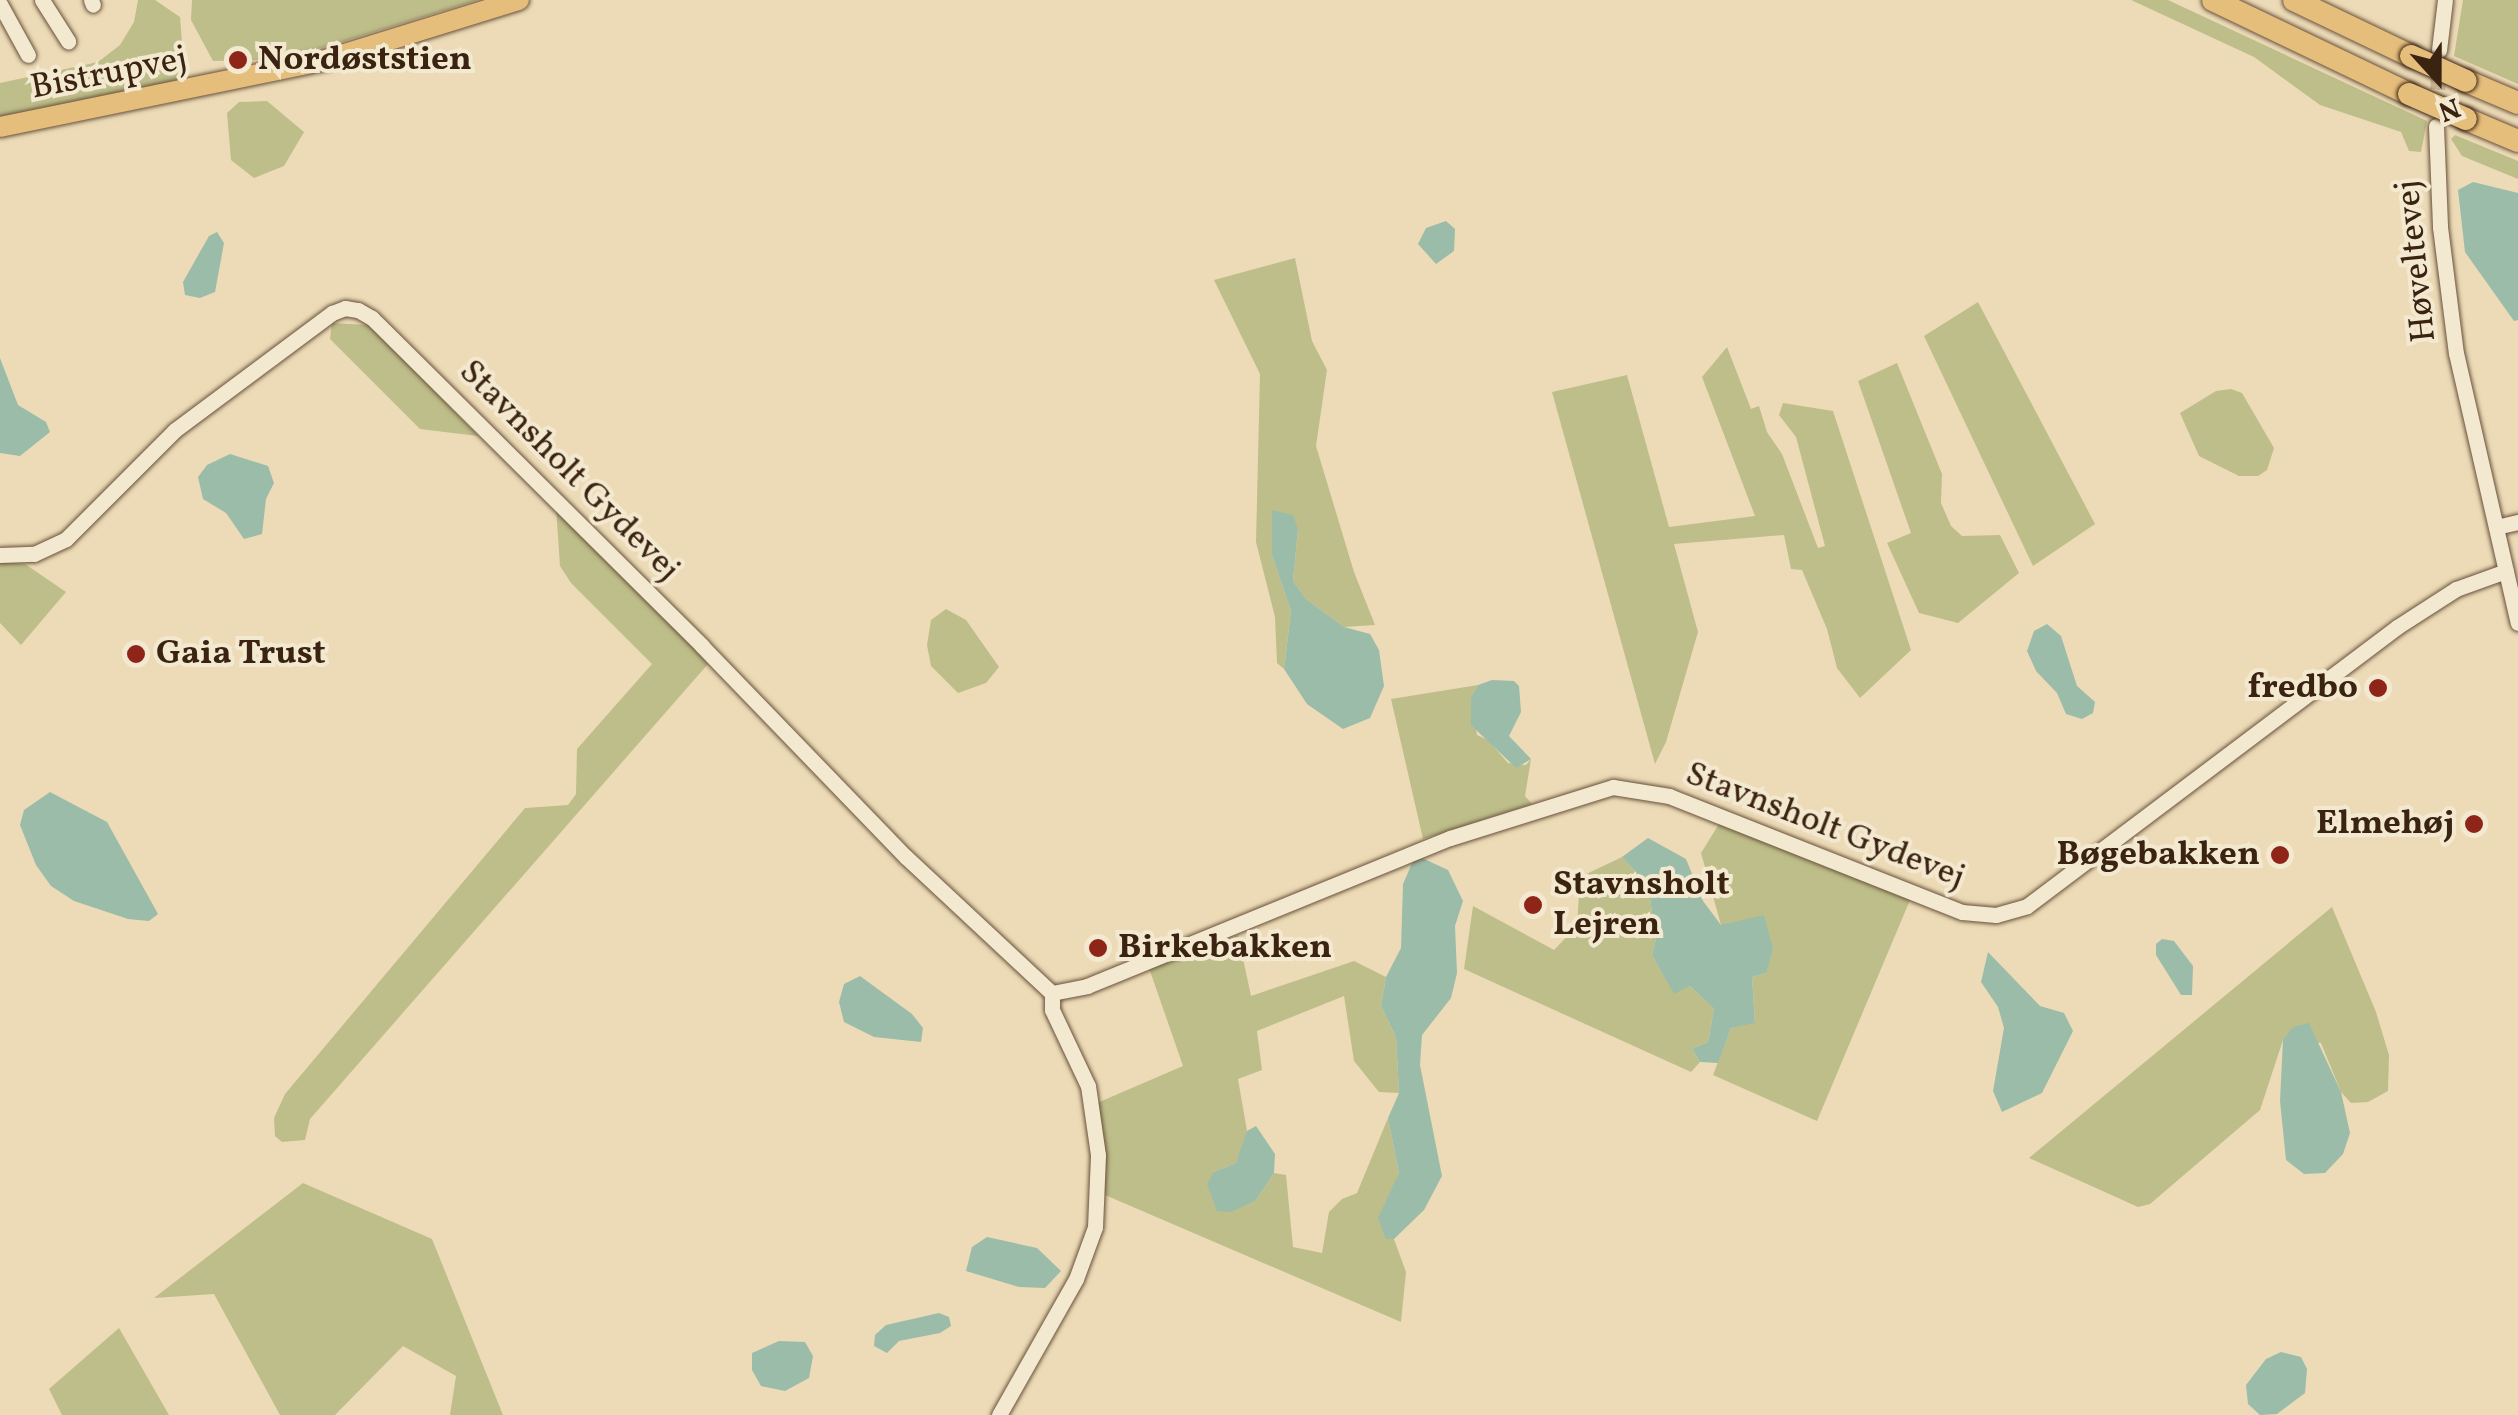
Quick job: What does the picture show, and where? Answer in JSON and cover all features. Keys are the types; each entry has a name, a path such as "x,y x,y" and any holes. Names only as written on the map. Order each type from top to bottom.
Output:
{"highway":[{"path":"2214,0 2409,94 2518,141"},
{"path":"2294,0 2518,103"}],"main road":[{"name":"Bistrupvej","path":"0,127 325,60 519,0"}],"street":[{"path":"42,0 68,41"},
{"path":"2440,50 2444,0"},
{"path":"0,4 28,55"},
{"name":"Høveltevej","path":"2436,126 2445,281 2456,353 2518,622"},
{"name":"Stavnsholt Gydevej","path":"0,556 34,554 66,539 175,430 332,313 345,308 358,310 372,318 702,646 906,857 1052,993 1088,986 1450,838 1613,786 1669,796 1962,912 1996,915 2011,911 2027,906 2397,627 2456,589 2506,571"},
{"path":"2496,526 2518,522"},
{"path":"999,1415 1076,1278 1095,1227 1098,1155 1088,1086 1052,1010 1052,993"}],"green space":[{"path":"138,0 155,0 180,17 185,79 0,118 0,83 98,62 120,45 134,22"},
{"path":"192,0 478,0 325,47 257,60 213,61 191,20"},
{"path":"2131,0 2168,0 2427,121 2421,152 2409,151 2401,132 2320,105 2254,57"},
{"path":"2463,0 2518,0 2518,84 2454,56"},
{"path":"267,101 304,132 284,166 254,178 231,160 227,113 239,102"},
{"path":"2455,135 2518,161 2518,179 2462,156 2451,139"},
{"path":"1295,258 1312,341 1327,370 1316,446 1354,572 1375,625 1344,627 1306,599 1293,581 1298,529 1272,555 1291,611 1284,669 1277,663 1275,617 1256,542 1260,374 1214,280"},
{"path":"1978,302 2095,524 2033,566 1924,336"},
{"path":"332,323 367,325 478,436 420,429 330,339"},
{"path":"1727,347 1751,409 1759,406 1767,432 1782,454 1818,548 1825,546 1796,437 1779,415 1783,403 1833,411 1911,650 1860,698 1837,668 1827,629 1802,570 1791,569 1784,535 1674,544 1698,632 1666,742 1655,764 1552,392 1627,375 1669,527 1755,516 1702,377"},
{"path":"1897,363 1942,474 1941,503 1951,526 1962,536 2000,535 2019,573 1958,623 1919,613 1887,543 1911,533 1858,381"},
{"path":"2231,389 2242,393 2274,448 2267,470 2258,476 2239,476 2199,456 2180,413 2216,391"},
{"path":"556,507 677,627 708,664 310,1119 305,1140 282,1142 275,1136 274,1118 285,1094 525,808 568,805 576,794 577,749 652,664 571,583 560,566"},
{"path":"0,562 25,564 66,592 21,645 0,623"},
{"path":"946,609 966,620 999,667 986,683 958,693 931,666 927,645 931,620"},
{"path":"1478,685 1471,697 1477,735 1488,740 1508,763 1526,765 1531,759 1525,796 1532,804 1423,839 1391,699"},
{"path":"1719,824 1910,900 1817,1121 1713,1075 1731,1028 1755,1022 1752,977 1766,973 1721,925 1701,853"},
{"path":"1622,857 1648,885 1656,939 1652,955 1674,993 1690,986 1714,1009 1708,1042 1692,1049 1700,1062 1691,1072 1464,969 1473,906 1554,950 1577,926 1580,877"},
{"path":"2332,907 2376,1012 2389,1055 2388,1091 2368,1102 2351,1103 2341,1092 2321,1043 2283,1040 2260,1110 2150,1204 2138,1207 2029,1158"},
{"path":"1238,935 1251,996 1354,961 1386,977 1381,1006 1396,1037 1399,1093 1379,1092 1354,1061 1344,996 1257,1031 1262,1070 1238,1079 1247,1131 1244,1150 1236,1163 1214,1172 1256,1200 1274,1173 1286,1175 1293,1247 1322,1253 1329,1212 1342,1199 1357,1193 1388,1118 1399,1173 1386,1239 1394,1239 1406,1272 1401,1322 1105,1195 1097,1103 1183,1066 1149,968"},
{"path":"303,1183 432,1239 503,1415 450,1415 456,1376 403,1346 335,1415 280,1415 214,1294 154,1298"},
{"path":"119,1328 169,1415 62,1415 49,1389"}],"shaded area":[{"path":"2473,182 2518,193 2518,320 2514,321 2465,252 2458,190"},
{"path":"1446,221 1455,229 1454,251 1436,264 1418,244 1426,228"},
{"path":"217,232 224,243 215,292 200,298 185,295 183,282 209,236"},
{"path":"0,358 18,405 46,422 50,432 20,456 0,453"},
{"path":"230,454 268,466 274,483 266,499 262,534 244,539 226,513 203,499 198,477 207,465"},
{"path":"1272,510 1293,515 1298,529 1293,581 1306,599 1344,627 1370,634 1379,650 1384,686 1370,718 1343,729 1307,704 1284,669 1291,611 1272,555"},
{"path":"2047,624 2061,636 2077,686 2095,702 2093,713 2082,719 2066,714 2057,693 2036,671 2027,651 2034,631"},
{"path":"1492,680 1514,681 1519,686 1521,712 1509,736 1531,759 1516,768 1471,725 1471,697 1478,685"},
{"path":"50,792 107,822 158,914 149,921 128,919 74,901 51,886 36,865 20,825 24,810"},
{"path":"1648,838 1686,859 1703,901 1721,925 1764,915 1773,949 1766,973 1752,977 1755,1023 1731,1028 1718,1063 1700,1062 1692,1049 1708,1042 1714,1009 1690,986 1674,994 1652,955 1656,939 1648,885 1622,857"},
{"path":"1422,858 1448,870 1463,901 1455,926 1457,973 1451,998 1422,1035 1420,1065 1442,1176 1424,1210 1394,1239 1386,1239 1378,1218 1399,1173 1388,1118 1399,1093 1396,1037 1381,1006 1386,977 1401,948 1403,884 1413,861"},
{"path":"2162,939 2174,941 2193,966 2192,995 2181,995 2156,955 2156,944"},
{"path":"1988,952 2040,1006 2064,1013 2073,1031 2042,1093 2002,1112 1993,1091 2004,1028 1998,1007 1981,982"},
{"path":"860,976 912,1014 923,1028 921,1042 874,1037 844,1022 839,1002 844,984"},
{"path":"2309,1023 2341,1092 2350,1133 2343,1154 2325,1173 2304,1174 2286,1160 2280,1101 2283,1040 2293,1027"},
{"path":"1256,1126 1275,1154 1274,1173 1256,1200 1231,1212 1217,1211 1207,1184 1214,1172 1236,1163 1247,1131"},
{"path":"987,1237 1037,1248 1061,1271 1045,1288 1019,1287 966,1271 972,1247"},
{"path":"939,1313 949,1317 951,1326 940,1333 899,1341 887,1353 874,1346 875,1335 886,1325"},
{"path":"779,1341 805,1342 813,1356 809,1378 785,1391 761,1386 752,1370 752,1353"},
{"path":"2281,1352 2301,1357 2307,1369 2305,1393 2277,1414 2260,1415 2248,1404 2246,1385 2266,1359"}],"tunnel":[{"path":"2437,112 2439,60"}],"place":[{"name":"Nordøststien","path":"238,60"},
{"name":"Gaia Trust","path":"136,654"},
{"name":"fredbo","path":"2378,688"},
{"name":"Elmehøj","path":"2474,824"},
{"name":"Bøgebakken","path":"2280,855"},
{"name":"Stavnsholt Lejren","path":"1533,905"},
{"name":"Birkebakken","path":"1098,948"}]}
